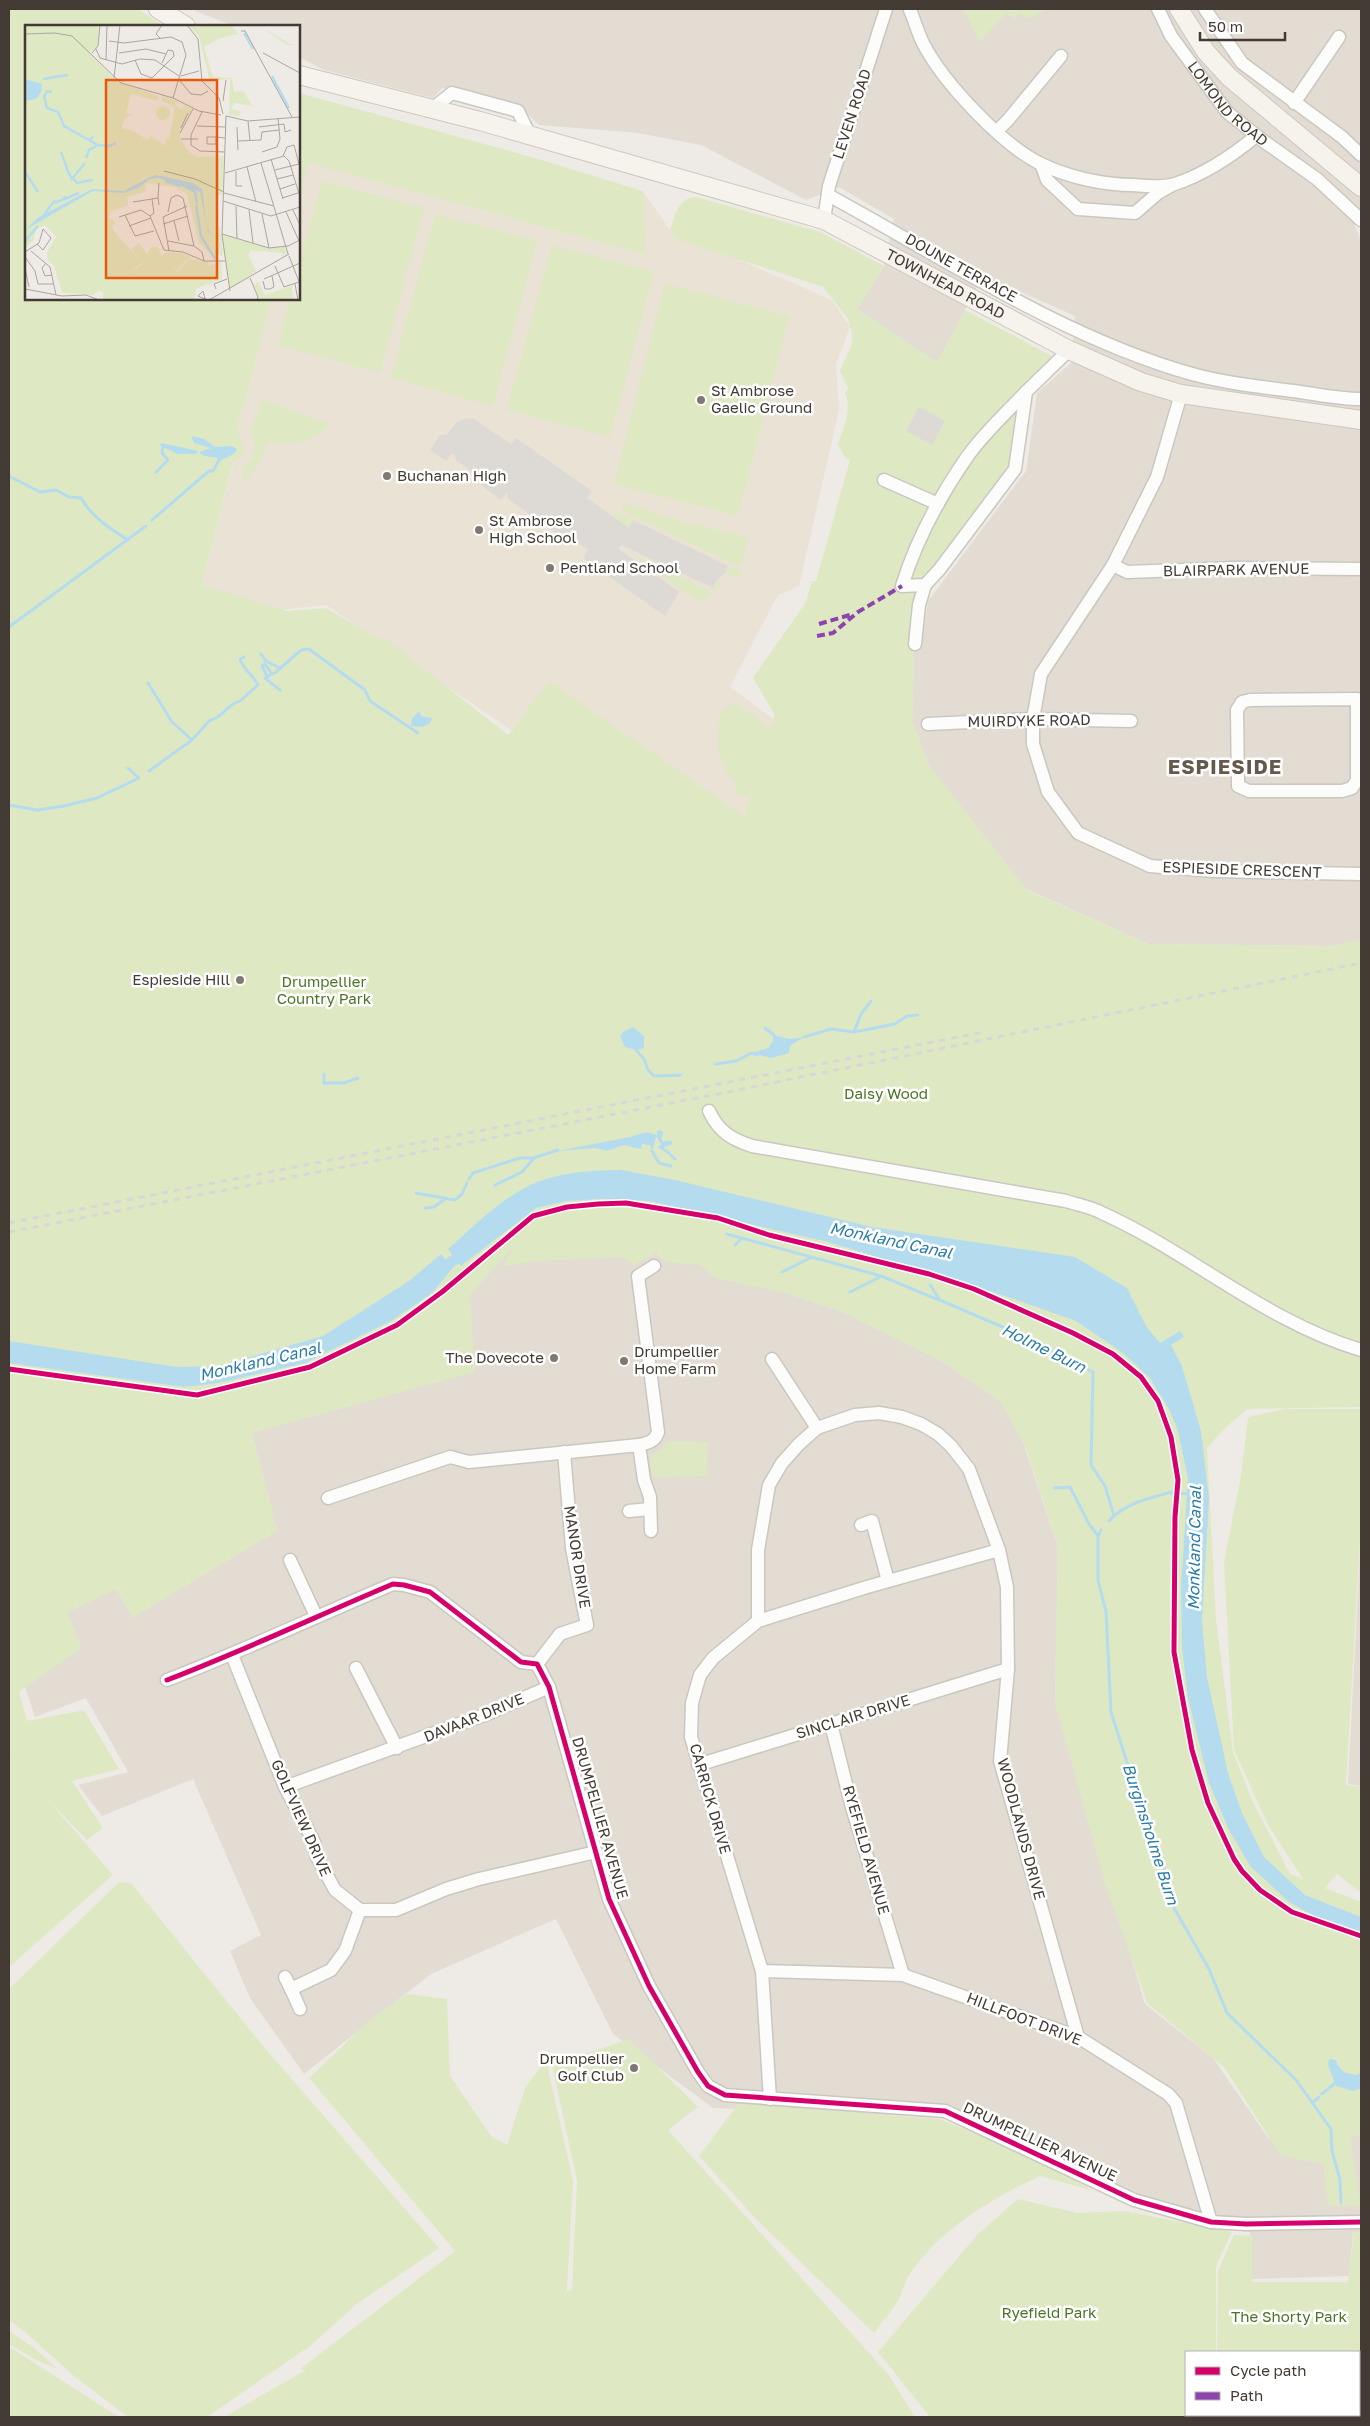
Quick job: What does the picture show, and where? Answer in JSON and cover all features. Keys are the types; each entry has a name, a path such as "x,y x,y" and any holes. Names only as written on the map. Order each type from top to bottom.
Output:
{"street":[{"path":"158,9 184,25"},
{"name":"LEVEN ROAD","path":"824,220 828,195 845,134 886,9"},
{"name":"LOMOND ROAD","path":"1158,9 1171,36 1228,112 1256,136 1317,179 1361,220"},
{"name":"LOMOND ROAD","path":"1179,9 1206,52 1229,78 1277,119 1332,161 1361,187"},
{"path":"1205,9 1208,17 1242,63 1342,137 1361,154"},
{"path":"910,10 924,45 951,84 996,131 1021,152 1041,164 1089,180 1118,185 1173,185"},
{"path":"1294,103 1338,38"},
{"path":"996,131 1008,120 1061,56"},
{"name":"TOWNHEAD ROAD","path":"300,75 530,136 824,220 1068,350 1141,382 1181,394 1361,420"},
{"path":"1041,164 1047,180 1078,209 1135,213 1158,193 1223,161 1256,136"},
{"path":"1317,179 1332,161"},
{"name":"DOUNE TERRACE","path":"828,195 1020,301 1096,338 1192,374 1264,387 1361,399"},
{"path":"1088,358 1096,338"},
{"path":"925,585 902,586 908,566 938,504 967,457 994,424 1068,350"},
{"path":"915,644 920,605 925,585 939,570 1016,469 1026,392"},
{"name":"ESPIESIDE CRESCENT","path":"1181,394 1157,477 1113,565 1041,674 1033,719 1033,744 1048,792 1078,833 1150,866 1214,871 1361,874"},
{"path":"884,480 938,504"},
{"name":"BLAIRPARK AVENUE","path":"1113,565 1127,572 1236,568 1361,569"},
{"path":"1250,700 1359,700 1357,780 1352,788 1342,791 1249,791 1238,786 1237,710 1242,702 1250,700"},
{"name":"MUIRDYKE ROAD","path":"928,724 1033,719 1131,721"},
{"path":"709,1111 718,1128 727,1136 752,1146 1066,1201 1101,1212 1279,1315 1345,1346 1361,1350"},
{"path":"328,1498 450,1456 469,1462 639,1445 651,1442 656,1438 658,1432 638,1276 654,1266"},
{"path":"772,1359 817,1428"},
{"name":"WOODLANDS DRIVE","path":"758,1621 758,1550 769,1485 782,1462 817,1428 855,1415 879,1413 902,1417 938,1434 969,1469 998,1550 1007,1587 1008,1669 1000,1760 1078,2036"},
{"path":"639,1445 644,1480 650,1497 649,1509 652,1531"},
{"name":"MANOR DRIVE","path":"537,1664 560,1634 587,1625 572,1548 564,1452"},
{"path":"629,1511 649,1509"},
{"path":"872,1521 888,1581"},
{"name":"CARRICK DRIVE","path":"770,2099 762,1971 691,1737 692,1703 700,1675 713,1658 758,1621 998,1550"},
{"path":"290,1560 316,1616"},
{"path":"167,1680 232,1655 316,1616 392,1584 430,1592 521,1662 537,1664"},
{"name":"GOLFVIEW DRIVE","path":"232,1655 285,1787 314,1842 317,1857 335,1890 360,1910"},
{"name":"DRUMPELLIER AVENUE","path":"537,1664 550,1687 609,1899 649,1986 708,2086 725,2095 945,2111 1134,2200 1210,2222 1246,2224 1361,2222"},
{"path":"356,1668 397,1748"},
{"name":"SINCLAIR DRIVE","path":"698,1765 1008,1669"},
{"name":"DAVAAR DRIVE","path":"285,1787 506,1707 550,1687"},
{"name":"RYEFIELD AVENUE","path":"831,1724 851,1804 903,1975"},
{"path":"291,1989 331,1970 345,1951 360,1910 396,1910 446,1889 479,1879 596,1852"},
{"name":"HILLFOOT DRIVE","path":"762,1971 903,1975 1078,2036 1168,2094 1176,2104 1210,2222"},
{"path":"285,1977 300,2009"}],"shaded area":[{"path":"190,9 1361,9 1361,222 1354,224 1361,240 1361,940 1331,946 1148,944 1024,888 930,767 912,721 914,651 922,640 928,601 1026,471 1037,393 1071,363 1075,316 983,275 937,363 857,309 884,266 894,219 839,187 806,200 701,145 638,133 539,125 521,108 442,88 433,98 324,70 300,58 300,25 231,25"},
{"path":"308,162 645,255 643,191 670,230 832,300 850,327 836,364 839,410 799,586 779,595 730,687 773,719 743,820 550,682 511,730 326,605 278,610 202,585 237,449 238,417 244,406 272,300 300,300 300,194"},
{"path":"919,407 945,421 932,445 906,431"},
{"path":"468,418 474,419 511,444 516,438 592,491 587,498 629,528 633,520 728,566 725,573 716,581 713,588 621,545 619,549 679,592 665,616 583,558 588,550 580,544 573,545 508,499 507,492 501,500 481,485 486,477 481,478 456,460 455,455 452,453 446,461 430,450 440,435 446,435 457,422"},
{"path":"566,1218 897,1330 1012,1409 1058,1546 1055,1702 1145,2004 1213,2058 1269,2139 1361,2130 1361,2233 1353,2233 1349,2276 1252,2279 1250,2232 1162,2214 943,2117 713,2108 613,2034 556,1919 431,1974 304,2074 250,1998 230,1951 261,1935 193,1779 102,1816 78,1785 128,1772 86,1698 35,1717 25,1687 81,1648 66,1612 117,1587 277,1531 252,1433 470,1294 519,1239"},
{"path":"1361,1532 1361,1786 1348,1784"}],"green space":[{"name":"Drumpellier Country Park","path":"9,9 138,9 162,25 25,25 25,300 272,300 244,406 239,418 240,436 246,454 233,462 202,585 288,611 326,608 381,640 386,639 508,735 549,681 744,816 754,781 747,798 734,792 736,784 724,768 718,751 721,712 734,702 770,727 775,715 753,678 806,602 812,581 816,581 850,460 845,458 838,444 848,406 845,393 848,388 840,371 852,344 852,333 848,319 823,287 676,239 670,230 679,206 687,199 700,198 820,232 884,266 857,309 937,362 965,310 1052,356 1023,402 1013,463 916,605 912,721 929,765 1027,890 1148,944 1331,946 1361,940 1361,1407 1247,1409 1225,1428 1207,1448 1216,1619 1233,1752 1252,1800 1290,1874 1303,1879 1268,1825 1234,1750 1224,1562 1241,1476 1248,1417 1285,1409 1361,1409 1361,1522 1346,1785 1361,1787 1361,1893 1337,1874 1325,1888 1361,1902 1361,2135 1350,2138 1361,2206 1328,2205 1323,2164 1281,2156 1224,2067 1147,2003 1104,1880 1055,1702 1058,1545 1025,1446 1000,1401 945,1363 842,1312 785,1293 715,1278 701,1265 667,1262 655,1253 634,1265 622,1257 536,1261 503,1266 515,1245 470,1295 475,1372 252,1433 277,1531 132,1618 116,1589 68,1612 81,1648 19,1692 27,1721 84,1710 119,1769 72,1781 103,1828 87,1840 49,1801 113,1875 9,1967 9,1754 16,1761 9,1753"},
{"path":"963,9 1047,9 1029,19 1019,13 1014,19 1006,13 980,42"},
{"path":"300,93 535,158 643,191 646,255 309,163 300,194"},
{"path":"322,181 424,208 380,373 278,345 290,300 300,300 300,263"},
{"path":"435,214 537,241 493,406 391,378"},
{"path":"552,245 654,272 610,437 507,410"},
{"name":"St Ambrose Gaelic Ground","path":"665,284 789,316 738,516 614,484"},
{"path":"262,399 331,424 309,439 295,443 268,443 259,463 242,485 243,467 252,458 255,444 250,433"},
{"path":"624,503 684,522 749,537 741,565 737,565 621,511"},
{"path":"616,512 633,520 629,528 613,516"},
{"path":"630,553 712,592 717,581 721,586 699,602"},
{"path":"728,566 742,572 737,577 725,573"},
{"path":"667,1441 708,1442 707,1476 652,1477 650,1455 661,1450"},
{"path":"119,1882 131,1883 263,2046 439,2248 358,2303 310,2346 207,2417 128,2417 74,2376 9,2320 9,1989"},
{"path":"407,1994 447,1999 450,2076 491,2136 507,2145 525,2088 546,2060 573,2181 567,2291 572,2289 577,2181 552,2065 629,2039 698,2107 668,2130 888,2374 915,2417 224,2417 306,2370 300,2369 455,2251 309,2078 371,2019"},
{"path":"738,2104 939,2119 1029,2155 1094,2191 1040,2176 985,2206 950,2230 920,2260 908,2277 899,2299 874,2333 755,2218 699,2156"},
{"name":"Ryefield Park","path":"1018,2199 1077,2213 1124,2211 1232,2232 1216,2266 1216,2351 1185,2351 1185,2416 1226,2417 930,2417 878,2352 977,2235"},
{"name":"The Shorty Park","path":"1354,2232 1361,2232 1361,2417 1237,2417 1360,2416 1360,2351 1217,2351 1218,2271 1234,2235 1252,2236 1252,2282 1348,2282"},
{"path":"9,2331 33,2347 58,2369 34,2359 9,2344"},
{"path":"9,2346 11,2348 119,2417 9,2417"}],"water":[{"path":"191,436 204,439 215,447 232,446 237,449 234,454 219,461 220,458 204,456 199,452 211,448 194,443"},
{"path":"162,443 198,451 196,454 178,454 159,445"},
{"path":"419,711 421,716 432,718 430,723 422,727 411,726 412,719"},
{"path":"633,1027 644,1036 644,1048 636,1050 625,1047 620,1036 624,1031"},
{"path":"773,1035 790,1039 804,1037 790,1046 789,1053 771,1058 752,1053 768,1048 773,1041"},
{"path":"661,1130 663,1133 662,1138 656,1137 652,1151 650,1145 642,1144 641,1149 624,1145 607,1151 595,1148 557,1151 630,1137 646,1132 657,1135 657,1131"},
{"path":"621,1170 675,1180 872,1227 1075,1257 1127,1288 1146,1326 1160,1343 1180,1331 1184,1337 1171,1345 1182,1366 1201,1431 1209,1499 1202,1621 1207,1677 1228,1773 1242,1813 1264,1857 1305,1895 1361,1917 1361,1932 1318,1918 1289,1902 1251,1867 1229,1830 1209,1783 1188,1698 1182,1648 1181,1587 1188,1479 1178,1431 1170,1411 1150,1378 1123,1353 1076,1321 1008,1297 828,1242 649,1201 601,1199 567,1201 536,1208 461,1266 448,1249 501,1203 537,1182 579,1172"},
{"path":"441,1254 452,1269 432,1293 391,1321 305,1363 218,1383 184,1387 9,1363 9,1341 177,1367 218,1366 323,1336 409,1281"},
{"path":"1329,2059 1336,2060 1339,2067 1346,2073 1357,2075 1361,2072 1361,2088 1353,2091 1336,2086 1328,2065"}],"waterway":[{"path":"156,472 168,460 162,453 163,446"},
{"path":"152,520 209,471 213,471 220,458"},
{"path":"9,476 40,492 56,490 69,497 81,498 96,517 128,540"},
{"path":"9,627 146,526"},
{"path":"280,690 265,678 276,672 301,650 309,649 365,690 370,701 418,733"},
{"path":"261,654 266,661 280,668"},
{"path":"240,701 258,685 241,662 240,659 244,657"},
{"path":"267,676 262,666 265,664 271,673"},
{"path":"148,683 172,722 192,740"},
{"path":"149,771 192,740 210,720 218,717 234,703 238,702"},
{"path":"9,805 37,810 97,798 139,778 128,768"},
{"path":"854,1032 861,1014 871,1001"},
{"path":"804,1037 831,1029 854,1032 895,1024 907,1016 918,1015"},
{"path":"765,1028 774,1035"},
{"path":"636,1050 644,1059 648,1070 654,1076 681,1075"},
{"path":"716,1064 736,1061 752,1053 757,1055"},
{"path":"324,1074 324,1083 344,1083 358,1078"},
{"path":"659,1138 662,1143 671,1143 660,1147 669,1153"},
{"path":"469,1179 473,1173 520,1158 533,1158 558,1150"},
{"path":"652,1151 659,1163 671,1166"},
{"path":"671,1155 675,1159"},
{"path":"495,1185 522,1172 534,1158"},
{"path":"416,1193 455,1200 462,1194 467,1183"},
{"path":"425,1208 434,1207 445,1199"},
{"name":"Holme Burn","path":"727,1234 881,1276 939,1300"},
{"path":"735,1245 742,1238"},
{"name":"Monkland Canal","path":"437,1272 467,1251"},
{"path":"782,1272 810,1258"},
{"path":"850,1292 880,1277"},
{"name":"Holme Burn","path":"930,1285 940,1300 1007,1329 1093,1372 1091,1465 1105,1486 1114,1516"},
{"path":"1054,1488 1070,1487 1089,1524 1098,1536"},
{"name":"Burginsholme Burn","path":"1109,1521 1130,1505 1172,1492"},
{"path":"1171,1493 1190,1494"},
{"name":"Burginsholme Burn","path":"1101,1530 1098,1536 1098,1580 1106,1612 1111,1712 1151,1838 1159,1850 1174,1908 1209,1969 1227,2013 1296,2080 1331,2129 1332,2151 1340,2180 1341,2203"},
{"path":"1322,2094 1335,2083"},
{"path":"1313,2102 1319,2097"}],"railway":[{"path":"9,1232 713,1095 1361,963"},
{"path":"9,1223 984,1032"}],"marked path":[{"path":"817,636 833,633 858,612 902,586"},
{"path":"819,624 853,614"}],"cycle path":[{"path":"9,1369 197,1395 310,1367 397,1325 442,1292 533,1216 567,1207 598,1204 626,1203 718,1218 769,1235 929,1274 974,1289 1073,1333 1113,1354 1141,1377 1158,1401 1171,1437 1178,1480 1175,1517 1174,1652 1192,1750 1208,1803 1234,1859 1242,1871 1260,1890 1292,1912 1361,1936"},
{"path":"167,1680 393,1584 430,1592 521,1662 537,1664 549,1687 609,1899 649,1986 708,2086 725,2095 945,2111 1134,2200 1211,2222 1246,2224 1361,2222"}],"place":[{"name":"St Ambrose Gaelic Ground","path":"701,400"},
{"name":"Buchanan High","path":"387,476"},
{"name":"St Ambrose High School","path":"479,530"},
{"name":"Pentland School","path":"550,568"},
{"name":"Espieside Hill","path":"240,980"},
{"name":"The Dovecote","path":"554,1358"},
{"name":"Drumpellier Home Farm","path":"624,1361"},
{"name":"Drumpellier Golf Club","path":"634,2068"}],"district":[{"name":"ESPIESIDE","path":"1225,767"}],"park label":[{"name":"Daisy Wood","path":"886,1094"}]}
